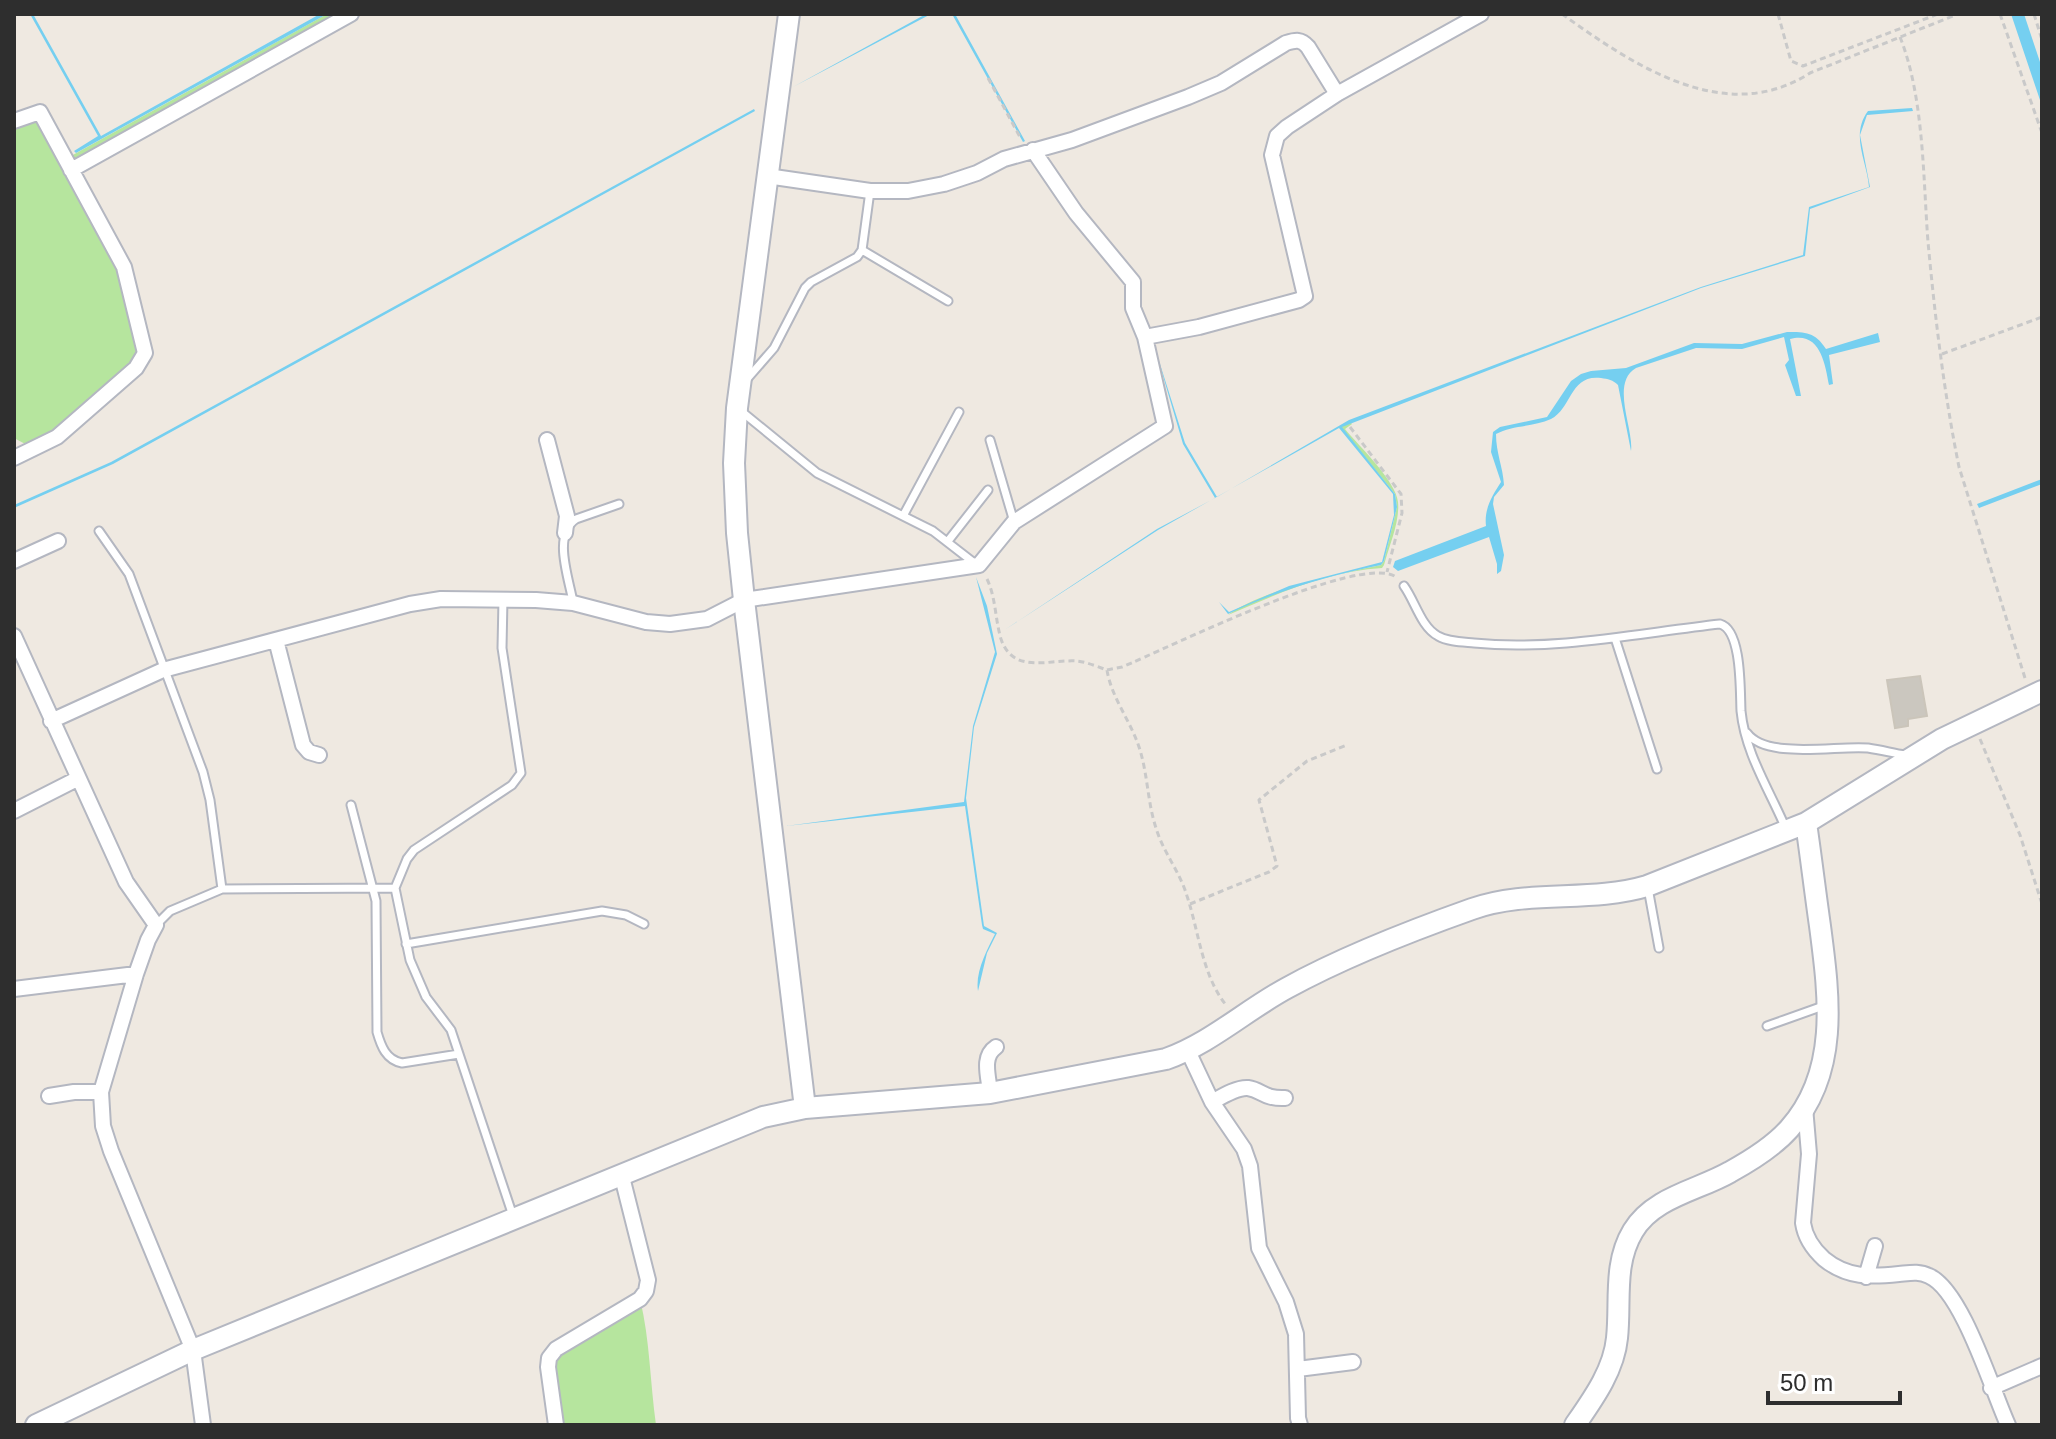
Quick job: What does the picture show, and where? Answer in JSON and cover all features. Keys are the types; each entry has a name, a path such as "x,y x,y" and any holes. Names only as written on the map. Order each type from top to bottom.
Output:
{"street":[{"path":"71,170 351,14"},
{"path":"789,14 739,386 734,463 744,600 805,1108"},
{"path":"1145,337 1199,327 1305,296 1272,155 1277,136 1337,94 1481,14"},
{"path":"767,176 870,191 908,191 944,184 1029,146 1072,140 1199,93 1296,40 1308,47 1337,94"},
{"path":"14,121 40,112 124,267 145,353 136,368 57,437 14,458"},
{"path":"51,721 163,670 410,604 441,599 573,603 646,622 670,624 707,619 744,600 979,565 1014,522 1165,426 1145,337 1133,308 1133,282 1076,213 1029,146"},
{"path":"547,440 567,516 565,533"},
{"path":"14,561 58,541"},
{"path":"14,636 126,882 156,925 136,974 101,1092 103,1126 193,1350 203,1425"},
{"path":"276,640 303,745 309,752 319,755"},
{"path":"36,1425 193,1350 763,1117 805,1108 990,1093 1144,1064 1188,1051 1286,988 1323,969 1475,908 1505,900 1626,892 1647,886 1806,823 1974,722 2036,694"},
{"path":"14,811 77,779"},
{"path":"1575,1425 1597,1392 1617,1341 1620,1269 1634,1229 1666,1201 1730,1173 1789,1130 1805,1107 1822,1067 1827,1044 1828,1004 1806,823"},
{"path":"14,989 136,974"},
{"path":"990,1093 987,1058 996,1047"},
{"path":"1188,1051 1212,1102 1244,1149 1250,1166 1259,1248 1286,1302 1296,1334 1300,1425"},
{"path":"1212,1102 1243,1088 1251,1088 1272,1099 1285,1098"},
{"path":"49,1096 101,1092"},
{"path":"1805,1107 1809,1154 1804,1233 1811,1245 1831,1264 1847,1273 1866,1277 1918,1272 1941,1283 1950,1293 1968,1328 2008,1425"},
{"path":"556,1425 549,1358 556,1349 640,1299 646,1291 648,1280 621,1173"},
{"path":"1866,1277 1875,1246"},
{"path":"1298,1369 1353,1362"},
{"path":"1991,1388 2042,1366"}],"lane":[{"path":"739,386 774,348 805,288 857,257 862,250 870,191"},
{"path":"862,250 948,301"},
{"path":"737,408 817,473 948,541 966,558 979,565"},
{"path":"903,516 959,412"},
{"path":"990,440 1014,522"},
{"path":"948,541 988,490"},
{"path":"573,603 563,545 565,533 576,519 619,504"},
{"path":"99,531 129,574 203,772 210,800 222,889"},
{"path":"1404,586 1430,630 1444,639 1525,644 1615,638 1720,624 1728,627 1738,664 1746,733 1764,783 1787,831"},
{"path":"503,599 502,648 521,773 512,785 414,850 395,888 406,944 426,997 451,1030 514,1218"},
{"path":"1615,638 1657,769"},
{"path":"1746,733 1758,742 1781,747 1804,750 1868,748 1915,757"},
{"path":"351,805 376,901 377,1032 380,1043 385,1053 402,1063 459,1054"},
{"path":"1647,886 1659,948"},
{"path":"156,925 170,911 190,900 222,889 395,888"},
{"path":"406,944 602,911 626,915 644,924"},
{"path":"1767,1026 1828,1004"}],"path":[{"path":"1562,14 1622,55 1661,75 1701,90 1735,95 1754,94 1793,84 1810,73 1958,14"},
{"path":"1778,14 1791,61 1803,66 1938,14"},
{"path":"2000,14 2042,133"},
{"path":"2034,14 2042,40"},
{"path":"1900,37 1907,56 1919,124 1928,241 1959,467 2036,694"},
{"path":"988,78 1023,142 1029,146"},
{"path":"1942,354 2042,317"},
{"path":"1350,427 1401,494 1402,513 1387,572"},
{"path":"979,565 991,588 1001,639 1017,661 1026,664 1081,661 1107,670 1178,644 1283,597 1334,581 1387,572 1404,586"},
{"path":"1107,670 1143,758 1159,837 1183,883 1213,987 1238,1020"},
{"path":"1974,722 2020,835 2042,904"},
{"path":"1190,904 1277,866 1259,800 1307,761 1347,745"}],"green space":[{"path":"327,14 341,14 73,160 71,156"},
{"path":"37,117 117,264 139,345 137,357 58,430 27,445 14,438 14,126"},
{"path":"1350,422 1352,424 1345,429 1384,474 1396,494 1398,502 1396,526 1384,565 1382,568 1342,574 1303,585 1228,615 1280,591 1322,578 1381,565 1384,561 1397,507 1395,494 1341,427"},
{"path":"640,1299 656,1425 556,1425 549,1358"}],"water":[{"path":"30,14 33,14 101,136 320,14 327,14 76,153 74,151 98,136"},
{"path":"926,14 931,14 793,87"},
{"path":"952,14 955,14 1025,141 1023,142"},
{"path":"2011,14 2024,14 2042,68 2042,106"},
{"path":"1912,108 1913,111 1867,115 1860,135 1868,111"},
{"path":"754,109 113,464 14,508 14,505 111,462"},
{"path":"1860,135 1870,187 1810,209 1805,256 1701,288 1342,427 1395,494 1397,507 1384,561 1381,565 1303,585 1228,614 1219,602 1229,612 1289,586 1382,562 1394,515 1393,494 1339,428 1230,490 1349,420 1701,287 1803,255 1809,207 1869,187"},
{"path":"1787,332 1810,334 1826,349 1878,333 1880,342 1829,355 1833,384 1829,385 1823,359 1814,344 1800,338 1790,339 1801,396 1796,396 1785,365 1789,360 1784,337 1742,349 1696,348 1636,368 1628,375 1624,395 1631,451 1618,385 1601,378 1583,381 1551,419 1496,434 1504,485 1494,497 1493,504 1504,555 1501,571 1497,574 1489,537 1398,571 1393,567 1395,561 1486,526 1487,508 1501,482 1491,452 1493,432 1500,427 1547,417 1571,381 1581,374 1626,368 1694,343 1742,344"},
{"path":"1153,342 1185,443 1215,498 1183,444"},
{"path":"2042,479 2042,484 1979,508 1977,504"},
{"path":"1211,500 1158,530 1006,629 1157,529"},
{"path":"976,577 987,606 997,654 974,727 966,798 984,926 997,933 987,953 978,991 980,969 995,934 983,929 982,925 965,806 786,826 964,802 973,726 995,652"}],"building":[{"path":"1920,676 1927,716 1908,719 1908,726 1895,728 1887,680"}]}
